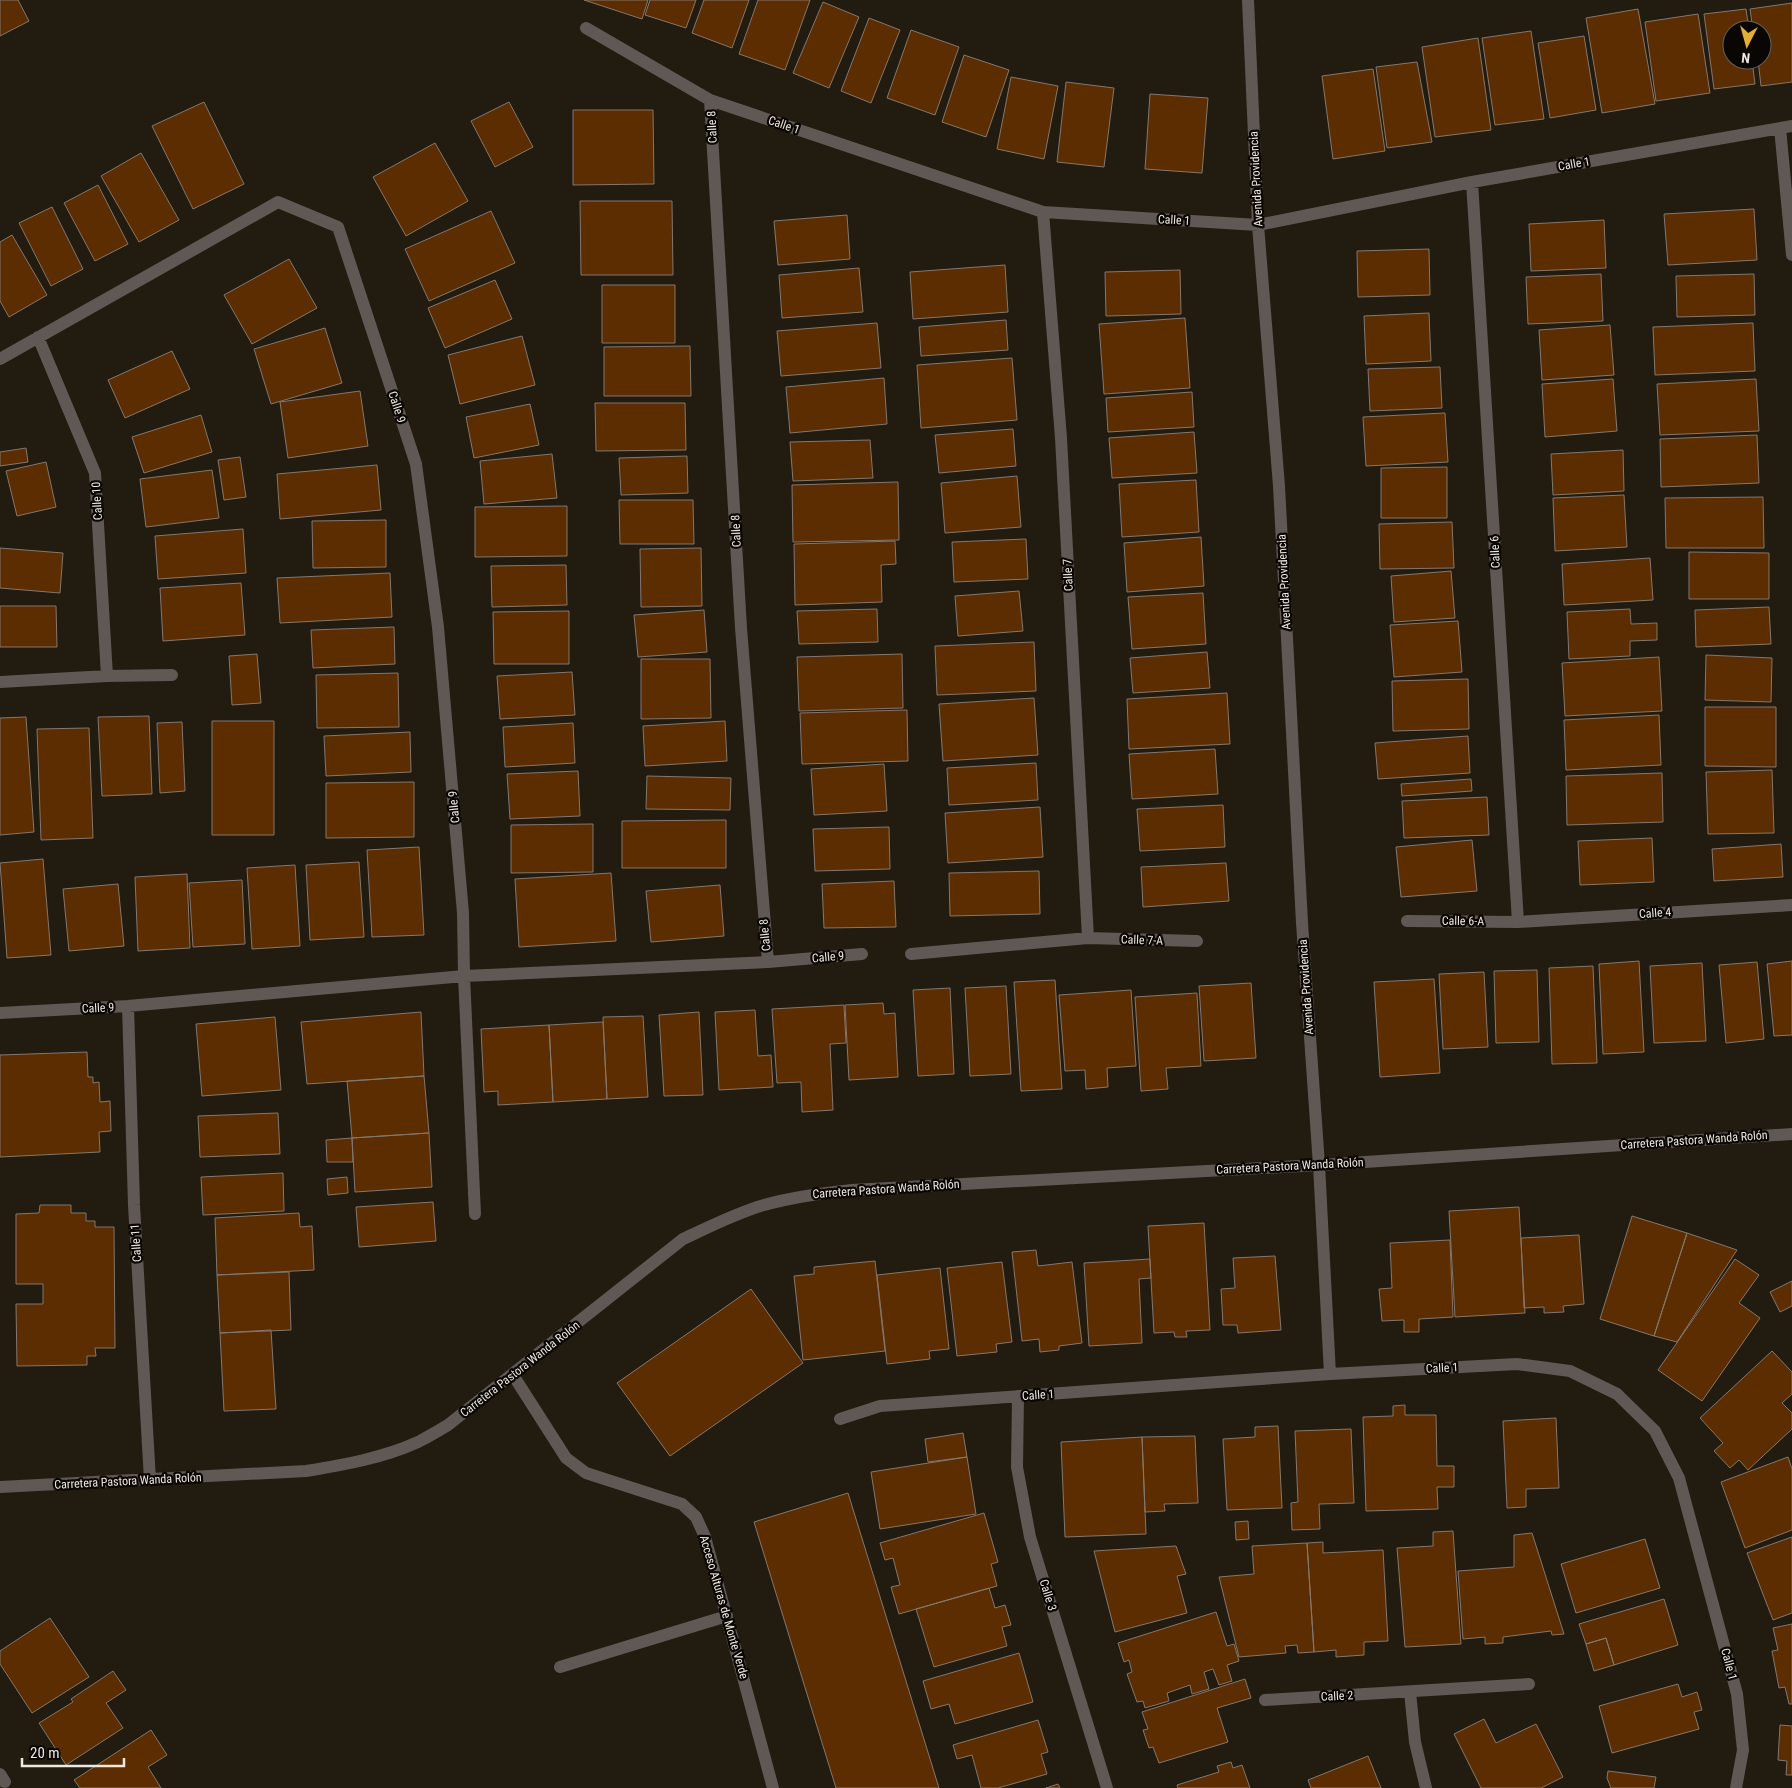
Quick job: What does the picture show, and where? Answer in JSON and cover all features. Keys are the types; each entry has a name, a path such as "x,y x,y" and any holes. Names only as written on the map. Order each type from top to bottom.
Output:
{"street":[{"name":"Avenida Providencia","path":"1248,0 1258,224 1279,486 1302,923 1319,1165 1330,1374"},
{"name":"Calle 1","path":"586,28 710,100 1043,212 1258,224 1472,182 1786,127"},
{"name":"Calle 8","path":"710,100 741,628 768,962"},
{"path":"1786,127 1792,255"},
{"name":"Calle 6","path":"1472,182 1518,922"},
{"name":"Calle 9","path":"0,359 278,202 338,227 416,464 438,627 463,913 464,976 475,1214"},
{"name":"Calle 7","path":"1043,212 1061,447 1088,938"},
{"name":"Calle 10","path":"38,337 95,473 107,676"},
{"path":"0,682 107,676 172,675"},
{"name":"Calle 4","path":"1518,922 1792,905"},
{"name":"Calle 6-A","path":"1407,920 1518,922"},
{"path":"912,954 1088,938"},
{"name":"Calle 7-A","path":"1088,938 1197,941"},
{"name":"Calle 9","path":"0,1013 128,1006 464,976 768,962 862,954"},
{"name":"Calle 11","path":"128,1006 134,1205 150,1480"},
{"name":"Carretera Pastora Wanda Rolón","path":"0,1487 306,1471 380,1456 417,1442 448,1425 683,1239 721,1221 764,1205 808,1195 852,1190 1319,1165 1792,1134"},
{"name":"Calle 1","path":"840,1419 880,1406 1330,1374 1517,1364 1570,1371 1617,1394 1656,1431 1680,1478 1738,1694 1743,1750 1736,1788"},
{"name":"Acceso Alturas de Monte Verde","path":"513,1375 566,1458 586,1473 674,1500 690,1510 698,1522 706,1537 773,1788"},
{"name":"Calle 3","path":"1018,1396 1017,1467 1030,1537 1107,1788"},
{"path":"560,1667 727,1616"},
{"name":"Calle 2","path":"1265,1700 1529,1684"},
{"path":"1410,1692 1415,1742 1426,1788"}],"building":[{"path":"0,0 18,0 29,21 0,36"},
{"path":"584,0 648,0 642,19"},
{"path":"650,0 696,0 686,28 645,15"},
{"path":"704,0 749,0 732,48 692,33"},
{"path":"758,0 810,0 785,70 739,54"},
{"path":"823,2 859,17 829,88 793,73"},
{"path":"1792,3 1792,82 1761,86 1759,70 1772,70 1772,20 1752,20 1750,9"},
{"path":"1638,9 1655,104 1602,113 1586,18"},
{"path":"1746,9 1748,20 1722,20 1722,70 1753,70 1755,84 1714,89 1704,14"},
{"path":"1698,14 1710,93 1656,101 1645,22"},
{"path":"869,18 900,30 871,103 841,91"},
{"path":"911,30 959,47 935,115 887,98"},
{"path":"1531,31 1544,119 1495,125 1482,38"},
{"path":"1584,36 1596,110 1550,118 1538,43"},
{"path":"1478,38 1491,130 1435,137 1422,47"},
{"path":"964,55 1009,70 986,137 942,122"},
{"path":"1417,62 1432,142 1387,148 1376,67"},
{"path":"1373,69 1385,151 1333,159 1322,76"},
{"path":"1011,77 1058,86 1044,159 997,149"},
{"path":"1066,82 1114,88 1104,167 1057,162"},
{"path":"1150,94 1208,98 1202,173 1145,169"},
{"path":"204,102 244,184 193,209 152,126"},
{"path":"509,102 533,147 495,167 471,121"},
{"path":"573,110 653,110 654,184 573,185"},
{"path":"435,143 468,201 406,236 373,177"},
{"path":"141,153 179,220 139,242 101,176"},
{"path":"98,185 128,244 95,261 64,203"},
{"path":"580,201 672,201 673,275 581,275"},
{"path":"52,207 83,269 51,286 19,223"},
{"path":"1754,209 1757,260 1668,265 1664,214"},
{"path":"491,211 515,263 429,301 405,249"},
{"path":"847,215 850,259 778,265 774,221"},
{"path":"1604,220 1606,268 1531,271 1529,224"},
{"path":"12,235 47,295 9,317 0,301 0,242"},
{"path":"1429,249 1430,295 1358,297 1357,251"},
{"path":"289,259 317,308 252,344 224,295"},
{"path":"1005,265 1008,312 913,319 910,272"},
{"path":"859,268 863,312 782,318 779,275"},
{"path":"1180,270 1181,314 1106,316 1105,272"},
{"path":"1601,274 1603,321 1528,324 1526,277"},
{"path":"1754,274 1755,315 1677,317 1676,276"},
{"path":"495,280 512,319 445,348 428,308"},
{"path":"602,285 675,285 675,343 602,343"},
{"path":"1429,313 1431,361 1366,364 1364,316"},
{"path":"1185,318 1190,388 1104,394 1099,324"},
{"path":"1006,320 1008,350 921,356 919,327"},
{"path":"877,323 881,368 781,376 777,331"},
{"path":"1753,323 1755,371 1655,375 1653,327"},
{"path":"1610,325 1614,375 1542,380 1539,330"},
{"path":"325,328 342,383 271,404 254,349"},
{"path":"522,336 535,385 460,404 448,355"},
{"path":"690,346 691,396 604,396 604,347"},
{"path":"172,351 190,389 125,418 108,380"},
{"path":"1012,358 1017,420 921,428 917,365"},
{"path":"1440,367 1442,408 1370,411 1368,369"},
{"path":"884,378 887,424 790,433 786,387"},
{"path":"1613,379 1617,431 1545,437 1542,384"},
{"path":"1756,379 1759,431 1660,435 1657,384"},
{"path":"360,391 368,446 288,458 280,402"},
{"path":"1192,392 1194,427 1108,432 1106,398"},
{"path":"595,403 685,403 686,450 596,451"},
{"path":"530,404 539,445 474,458 466,417"},
{"path":"1445,413 1448,462 1366,466 1363,417"},
{"path":"201,415 212,452 144,473 132,437"},
{"path":"1013,429 1016,466 939,473 935,435"},
{"path":"1194,432 1197,473 1112,478 1109,438"},
{"path":"1757,435 1759,483 1661,487 1660,439"},
{"path":"870,440 873,478 793,481 790,442"},
{"path":"26,448 28,462 0,466 0,452"},
{"path":"1623,450 1624,491 1553,495 1551,454"},
{"path":"552,454 557,498 484,504 480,461"},
{"path":"687,456 688,493 621,495 619,458"},
{"path":"240,457 246,497 224,500 218,460"},
{"path":"46,462 56,507 17,516 6,471"},
{"path":"377,465 381,510 280,519 277,474"},
{"path":"1447,467 1447,518 1381,518 1381,468"},
{"path":"212,470 219,518 146,527 140,479"},
{"path":"1017,476 1021,527 945,533 941,483"},
{"path":"1196,480 1199,532 1122,537 1119,484"},
{"path":"898,482 899,540 793,542 792,485"},
{"path":"1624,495 1627,547 1555,551 1553,498"},
{"path":"1763,497 1764,548 1666,548 1665,498"},
{"path":"619,500 693,500 694,544 620,544"},
{"path":"567,506 567,556 475,557 475,507"},
{"path":"386,520 386,567 313,568 312,521"},
{"path":"1452,522 1454,568 1380,569 1379,524"},
{"path":"243,529 246,573 158,579 155,536"},
{"path":"1201,537 1204,586 1127,592 1124,543"},
{"path":"1026,539 1028,579 954,582 952,542"},
{"path":"895,541 896,564 881,565 882,602 795,605 794,544"},
{"path":"0,548 63,553 60,593 0,588"},
{"path":"701,548 702,606 641,607 640,549"},
{"path":"1689,552 1769,553 1769,599 1689,599"},
{"path":"1650,558 1653,600 1564,605 1562,564"},
{"path":"566,565 567,605 492,607 491,566"},
{"path":"1451,571 1455,618 1394,622 1391,576"},
{"path":"390,573 392,617 280,623 277,578"},
{"path":"241,583 245,635 163,641 160,588"},
{"path":"1019,591 1023,631 958,636 955,596"},
{"path":"1203,593 1206,644 1132,649 1128,597"},
{"path":"0,606 56,606 57,647 0,647"},
{"path":"1769,607 1771,644 1696,647 1695,610"},
{"path":"877,609 878,642 799,644 797,611"},
{"path":"1630,609 1631,624 1657,623 1657,640 1630,641 1630,656 1569,659 1567,612"},
{"path":"704,610 707,652 638,657 634,615"},
{"path":"569,611 569,664 494,664 493,612"},
{"path":"1458,621 1462,672 1394,677 1390,625"},
{"path":"394,627 395,664 313,668 311,630"},
{"path":"1034,642 1036,691 937,695 935,646"},
{"path":"1207,652 1210,688 1133,693 1130,658"},
{"path":"257,654 261,703 232,705 229,656"},
{"path":"902,654 903,708 799,711 797,657"},
{"path":"1706,655 1772,658 1771,702 1705,700"},
{"path":"1659,657 1662,711 1565,716 1562,663"},
{"path":"641,659 710,659 711,718 641,719"},
{"path":"572,672 575,715 500,719 497,676"},
{"path":"398,673 399,727 317,728 316,675"},
{"path":"1468,679 1469,729 1393,731 1392,681"},
{"path":"1227,693 1230,744 1129,749 1127,699"},
{"path":"1034,698 1038,755 943,761 939,704"},
{"path":"1705,707 1776,707 1776,767 1705,766"},
{"path":"907,710 908,761 802,764 800,713"},
{"path":"1659,715 1661,765 1566,770 1564,720"},
{"path":"149,716 152,794 102,796 98,717"},
{"path":"26,717 34,832 0,835 0,718"},
{"path":"212,721 274,721 274,835 212,835"},
{"path":"725,721 727,761 645,766 643,726"},
{"path":"182,722 185,791 160,793 157,723"},
{"path":"573,723 575,763 505,767 503,727"},
{"path":"89,728 93,838 41,840 37,729"},
{"path":"410,732 411,772 326,776 324,736"},
{"path":"1468,736 1470,773 1378,779 1375,743"},
{"path":"1215,749 1218,794 1132,799 1129,754"},
{"path":"1036,763 1038,800 949,805 947,768"},
{"path":"884,764 887,811 814,815 811,769"},
{"path":"1772,770 1774,833 1708,834 1706,772"},
{"path":"578,771 580,816 510,819 507,774"},
{"path":"1662,773 1663,822 1567,825 1566,776"},
{"path":"647,776 731,778 730,810 646,809"},
{"path":"1471,779 1472,791 1402,796 1401,784"},
{"path":"414,782 414,837 326,838 326,783"},
{"path":"1487,797 1489,835 1404,838 1402,801"},
{"path":"1223,805 1225,847 1140,851 1137,809"},
{"path":"1040,807 1043,857 948,863 945,813"},
{"path":"726,820 726,868 622,868 622,821"},
{"path":"593,824 593,872 511,873 511,825"},
{"path":"889,827 890,869 815,871 813,829"},
{"path":"1652,838 1654,882 1580,885 1578,841"},
{"path":"1472,840 1477,891 1401,897 1396,847"},
{"path":"1781,844 1783,877 1714,881 1712,849"},
{"path":"419,847 424,935 372,937 367,850"},
{"path":"43,859 51,955 7,958 0,863"},
{"path":"359,862 364,937 310,940 306,865"},
{"path":"1226,863 1229,901 1143,907 1141,867"},
{"path":"295,865 300,946 252,949 247,868"},
{"path":"1039,871 1040,914 950,916 949,873"},
{"path":"611,873 616,941 519,947 515,879"},
{"path":"187,874 190,948 138,951 135,877"},
{"path":"242,880 245,944 193,947 189,883"},
{"path":"894,881 896,927 824,928 822,884"},
{"path":"118,884 124,946 69,951 63,889"},
{"path":"720,885 724,936 651,942 646,891"},
{"path":"1639,961 1644,1052 1603,1054 1599,964"},
{"path":"1792,961 1792,1035 1774,1036 1767,964"},
{"path":"1757,962 1764,1039 1726,1043 1719,965"},
{"path":"1702,963 1706,1041 1654,1043 1650,966"},
{"path":"1593,966 1597,1063 1552,1064 1549,968"},
{"path":"1537,970 1539,1042 1496,1043 1494,971"},
{"path":"1484,972 1488,1047 1443,1049 1439,974"},
{"path":"1434,979 1440,1073 1380,1077 1374,982"},
{"path":"1055,980 1062,1089 1021,1091 1014,982"},
{"path":"1251,983 1256,1058 1204,1061 1199,986"},
{"path":"1006,986 1011,1074 970,1076 965,988"},
{"path":"950,988 954,1074 918,1076 913,990"},
{"path":"1131,990 1136,1066 1107,1068 1108,1087 1086,1089 1085,1070 1065,1071 1059,995"},
{"path":"1197,993 1201,1066 1166,1068 1168,1089 1141,1091 1135,997"},
{"path":"883,1003 884,1014 895,1013 898,1077 849,1080 845,1005"},
{"path":"844,1005 846,1043 830,1044 833,1110 802,1112 801,1082 777,1083 772,1009"},
{"path":"755,1010 758,1056 771,1055 773,1087 719,1090 715,1012"},
{"path":"421,1012 424,1076 307,1084 301,1022"},
{"path":"699,1012 703,1095 664,1096 659,1015"},
{"path":"643,1016 648,1097 607,1099 603,1017"},
{"path":"275,1017 281,1090 202,1096 196,1024"},
{"path":"603,1022 607,1099 553,1102 549,1025"},
{"path":"549,1025 553,1102 498,1105 498,1091 484,1092 481,1029"},
{"path":"87,1052 88,1077 93,1077 93,1083 99,1082 100,1102 110,1101 111,1131 99,1132 100,1152 0,1157 0,1055"},
{"path":"424,1076 429,1133 352,1138 347,1081"},
{"path":"278,1113 280,1154 200,1157 198,1116"},
{"path":"429,1133 432,1187 355,1192 352,1138"},
{"path":"352,1138 353,1162 327,1162 326,1140"},
{"path":"283,1173 284,1211 203,1215 201,1177"},
{"path":"347,1177 348,1193 328,1195 327,1179"},
{"path":"433,1202 436,1241 359,1247 356,1207"},
{"path":"40,1205 71,1205 71,1213 86,1213 86,1221 95,1221 95,1227 114,1227 115,1348 95,1348 96,1356 87,1356 87,1365 17,1366 16,1304 43,1304 43,1284 16,1284 16,1214 39,1213"},
{"path":"1519,1207 1525,1313 1455,1317 1449,1211"},
{"path":"299,1213 300,1227 312,1226 314,1270 217,1275 215,1218"},
{"path":"1632,1216 1687,1233 1654,1336 1600,1319"},
{"path":"1204,1223 1210,1330 1186,1331 1187,1337 1175,1337 1174,1332 1154,1333 1148,1226"},
{"path":"1687,1233 1737,1250 1677,1342 1654,1336"},
{"path":"1579,1235 1584,1304 1563,1306 1564,1312 1544,1313 1544,1307 1524,1308 1521,1238"},
{"path":"1450,1240 1453,1317 1419,1319 1419,1332 1404,1332 1404,1320 1382,1321 1379,1289 1392,1288 1390,1243"},
{"path":"1036,1250 1038,1266 1072,1262 1082,1343 1059,1346 1059,1350 1040,1352 1039,1339 1022,1341 1012,1252"},
{"path":"1275,1256 1281,1330 1238,1333 1237,1325 1223,1325 1221,1289 1235,1288 1233,1258"},
{"path":"1150,1259 1151,1278 1139,1279 1142,1343 1089,1346 1084,1263"},
{"path":"1735,1259 1759,1275 1739,1303 1760,1318 1702,1401 1658,1370"},
{"path":"875,1261 885,1351 803,1360 794,1276 814,1274 814,1267"},
{"path":"1002,1262 1012,1342 996,1344 997,1352 957,1356 947,1268"},
{"path":"940,1268 949,1349 929,1351 930,1359 887,1364 877,1275"},
{"path":"289,1272 291,1330 220,1333 217,1275"},
{"path":"1792,1281 1792,1306 1780,1312 1770,1292"},
{"path":"751,1289 803,1363 670,1456 617,1383"},
{"path":"271,1330 276,1409 224,1411 220,1333"},
{"path":"1772,1351 1792,1372 1792,1394 1782,1403 1792,1413 1792,1429 1748,1470 1739,1460 1730,1468 1714,1451 1723,1443 1700,1418"},
{"path":"1405,1405 1405,1415 1436,1415 1437,1466 1454,1466 1454,1487 1437,1487 1438,1509 1366,1511 1363,1417 1393,1416 1393,1406"},
{"path":"1556,1418 1559,1488 1526,1489 1526,1507 1507,1508 1503,1421"},
{"path":"1278,1426 1282,1508 1227,1510 1223,1439 1255,1437 1255,1427"},
{"path":"1351,1429 1354,1503 1319,1504 1320,1529 1292,1530 1291,1503 1298,1502 1295,1431"},
{"path":"963,1433 967,1457 928,1462 925,1439"},
{"path":"1195,1436 1198,1503 1164,1504 1165,1511 1145,1512 1142,1437"},
{"path":"1142,1437 1146,1534 1065,1537 1061,1442"},
{"path":"967,1457 976,1514 880,1529 871,1472"},
{"path":"1788,1457 1792,1469 1792,1530 1745,1548 1721,1482"},
{"path":"848,1493 939,1788 836,1788 754,1522"},
{"path":"984,1513 998,1562 991,1564 997,1586 899,1614 891,1587 900,1585 893,1558 885,1560 880,1543"},
{"path":"1248,1521 1249,1539 1236,1540 1235,1522"},
{"path":"1453,1531 1461,1644 1405,1647 1397,1548 1433,1546 1433,1532"},
{"path":"1532,1533 1564,1634 1552,1635 1551,1631 1503,1637 1503,1643 1485,1644 1485,1637 1463,1639 1458,1571 1514,1567 1514,1535"},
{"path":"1792,1537 1792,1613 1773,1620 1747,1553"},
{"path":"1645,1539 1660,1588 1576,1613 1561,1564"},
{"path":"1323,1542 1323,1553 1383,1550 1388,1641 1364,1642 1364,1655 1336,1657 1336,1650 1314,1652 1307,1543"},
{"path":"1307,1543 1314,1652 1298,1653 1297,1645 1285,1646 1286,1653 1239,1657 1219,1577 1254,1574 1252,1546"},
{"path":"1176,1546 1186,1574 1177,1576 1187,1613 1115,1632 1094,1551"},
{"path":"989,1588 995,1608 1005,1605 1011,1625 1002,1627 1007,1646 934,1667 916,1609"},
{"path":"1664,1599 1678,1645 1614,1665 1606,1638 1586,1644 1579,1624"},
{"path":"1216,1612 1227,1646 1234,1644 1239,1661 1227,1665 1232,1681 1219,1685 1213,1669 1204,1672 1209,1689 1192,1694 1190,1685 1167,1693 1169,1701 1145,1708 1143,1701 1137,1702 1127,1674 1132,1672 1129,1660 1124,1662 1118,1643"},
{"path":"50,1618 89,1677 32,1713 0,1664 0,1651"},
{"path":"1792,1624 1792,1704 1789,1704 1785,1687 1779,1688 1772,1651 1778,1650 1773,1628"},
{"path":"1606,1638 1614,1665 1594,1671 1586,1644"},
{"path":"1019,1653 1033,1702 955,1724 949,1704 931,1709 923,1681"},
{"path":"113,1671 126,1690 106,1703 123,1728 66,1765 39,1723 73,1702 71,1699"},
{"path":"1245,1679 1251,1698 1217,1708 1228,1742 1159,1763 1153,1747 1149,1748 1143,1730 1148,1729 1142,1712"},
{"path":"1678,1684 1682,1697 1697,1692 1702,1710 1694,1712 1699,1729 1612,1753 1599,1706"},
{"path":"1484,1719 1496,1743 1536,1724 1563,1777 1541,1788 1481,1788 1454,1734"},
{"path":"1038,1720 1048,1752 1041,1754 1047,1774 998,1788 981,1788 972,1755 957,1759 953,1745"},
{"path":"1780,1725 1792,1726 1792,1775 1786,1775 1787,1761 1778,1760"},
{"path":"151,1730 167,1755 148,1767 161,1788 80,1788 74,1780"},
{"path":"1368,1756 1381,1788 1311,1788 1308,1780"},
{"path":"1231,1762 1233,1768 1242,1765 1250,1788 1178,1788 1177,1785 1219,1772 1217,1766"},
{"path":"1608,1771 1656,1777 1654,1788 1611,1788 1607,1778"},
{"path":"1058,1784 1060,1788 1046,1788"}]}
